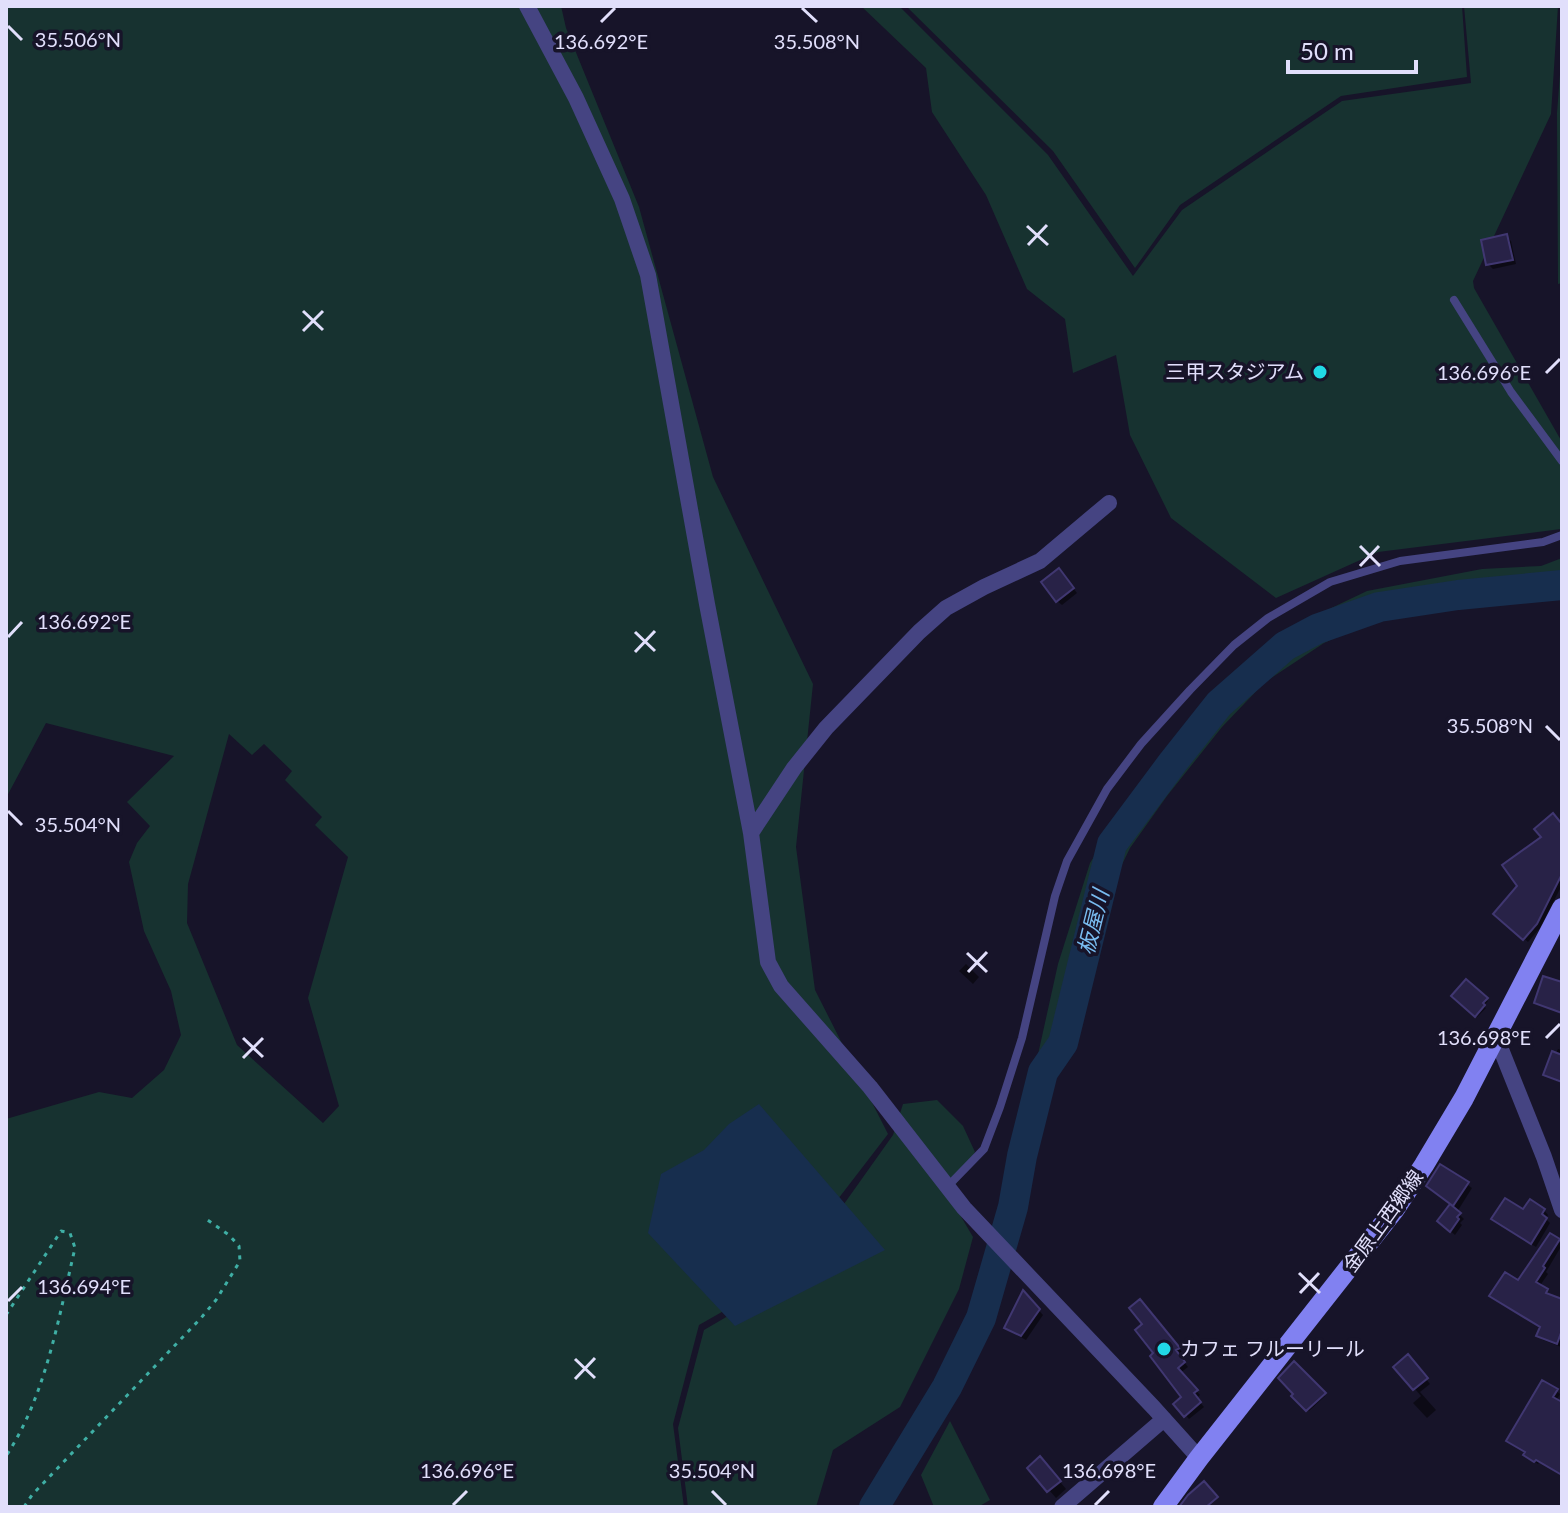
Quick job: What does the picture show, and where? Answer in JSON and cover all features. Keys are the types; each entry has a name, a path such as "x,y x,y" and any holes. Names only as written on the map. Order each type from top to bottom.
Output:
{"main road":[{"name":"金原上西郷線","path":"1163,1507 1395,1209 1464,1098 1562,908"}],"street":[{"path":"527,6 576,98 622,199 648,275 709,619 751,833 768,962 781,986 870,1087 985,1232 1199,1458"},
{"path":"751,833 794,768 826,728 919,632 946,608 1040,561 1109,503"},
{"path":"1496,1037 1562,1210"},
{"path":"1062,1507 1164,1419"}],"lane":[{"path":"1454,300 1511,392 1562,461"},
{"path":"947,1186 984,1149 1000,1107 1022,1038 1055,896 1067,861 1107,789 1141,744 1190,690 1234,645 1268,618 1330,582 1400,561 1543,542 1562,535"}],"path":[{"path":"24,1507 216,1300 240,1261 239,1246 206,1219"},
{"path":"6,1315 61,1231 70,1233 75,1248 51,1348 32,1405 6,1456"}],"green space":[{"path":"6,6 561,6 566,28 639,207 713,477 813,684 796,847 815,990 888,1134 780,1279 699,1325 673,1424 684,1507 6,1507 6,1119 99,1092 132,1098 164,1070 181,1035 171,991 144,931 129,862 137,843 150,826 127,802 174,756 46,723 6,798","holes":["229,734 252,755 264,744 292,771 285,780 322,817 315,825 348,857 308,998 339,1106 323,1123 237,1045 187,923 188,884"]},
{"name":"三甲スタジアム","path":"861,6 899,6 1048,155 1133,276 1182,210 1342,101 1471,83 1464,6 1558,6 1551,114 1473,281 1474,288 1562,442 1561,529 1378,552 1276,598 1171,518 1130,435 1116,355 1073,373 1065,319 1027,289 986,195 932,112 926,68"},
{"path":"906,6 1462,6 1467,77 1341,96 1180,205 1135,268 1053,151"},
{"path":"1562,48 1562,283 1558,284 1557,113"},
{"path":"1562,558 1562,575 1559,576 1511,585 1383,597 1325,611 1367,591 1482,569 1541,566"},
{"path":"1358,618 1376,618 1324,643 1265,682 1222,727 1130,848 1102,906 1107,875 1129,830 1233,699 1299,645 1328,629"},
{"path":"1112,827 1097,864 1056,1047 1037,1059 1058,964 1090,863"},
{"path":"937,1100 963,1126 975,1152 949,1196 973,1237 959,1289 900,1407 833,1450 816,1507 688,1507 678,1428 704,1330 790,1280 893,1135 903,1104"},
{"path":"950,1421 990,1500 978,1507 934,1507 921,1475"}],"water":[{"path":"759,1104 885,1250 735,1326 648,1233 661,1174 704,1150 729,1124"}],"building":[{"path":"1507,234 1513,260 1486,265 1481,240"},
{"path":"1059,568 1074,588 1056,602 1041,582"},
{"path":"1553,813 1562,824 1562,874 1537,924 1523,940 1493,914 1517,886 1502,865 1541,837 1534,829"},
{"path":"1543,976 1562,982 1562,1013 1534,1003"},
{"path":"1466,979 1488,998 1475,1017 1451,996"},
{"path":"1552,1051 1562,1055 1562,1082 1543,1075"},
{"path":"1440,1164 1469,1182 1453,1206 1426,1186"},
{"path":"1505,1198 1523,1209 1530,1199 1545,1209 1542,1214 1547,1218 1531,1244 1491,1219"},
{"path":"1450,1204 1461,1213 1450,1232 1437,1221"},
{"path":"1550,1233 1560,1239 1536,1282 1548,1289 1546,1293 1562,1299 1562,1330 1557,1344 1536,1336 1540,1327 1489,1296 1505,1272 1518,1280"},
{"path":"1023,1290 1040,1309 1021,1336 1004,1328"},
{"path":"1140,1299 1180,1348 1176,1350 1185,1362 1178,1368 1198,1390 1194,1393 1201,1402 1184,1417 1173,1404 1181,1397 1135,1330 1142,1324 1129,1308"},
{"path":"1408,1354 1428,1378 1413,1390 1393,1367"},
{"path":"1294,1361 1326,1393 1306,1411 1278,1378"},
{"path":"1542,1380 1558,1389 1553,1397 1562,1402 1562,1475 1536,1460 1534,1462 1523,1455 1525,1452 1506,1441"},
{"path":"1040,1456 1061,1481 1047,1492 1027,1468"},
{"path":"1204,1481 1218,1497 1206,1507 1179,1507 1188,1495"}],"waterway":[{"name":"板屋川","path":"874,1507 947,1387 981,1318 1013,1207 1043,1072 1063,1043 1112,844 1173,762 1219,704 1285,646 1317,629 1379,607 1458,595 1562,585"}],"place":[{"name":"三甲スタジアム","path":"1320,372"},
{"name":"カフェ フルーリール","path":"1164,1349"}]}
